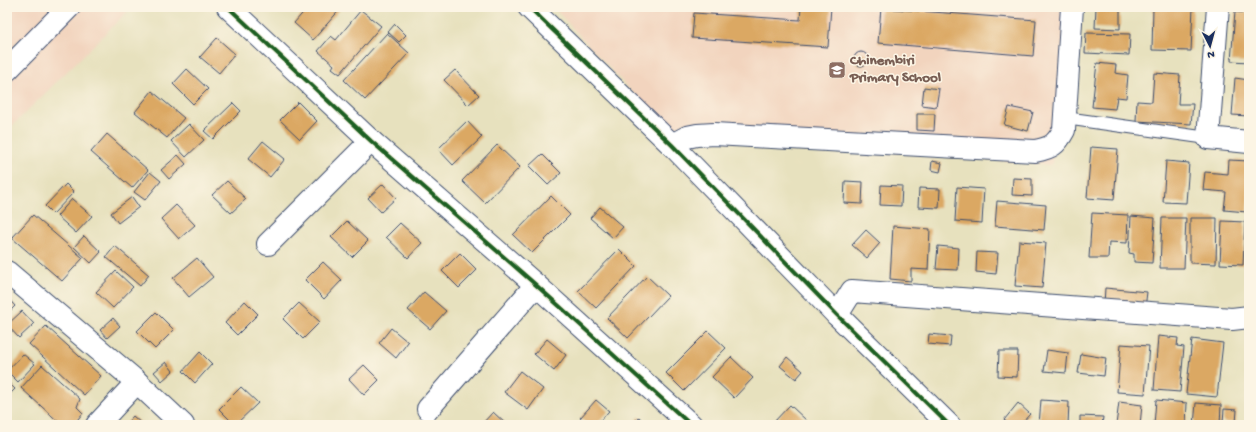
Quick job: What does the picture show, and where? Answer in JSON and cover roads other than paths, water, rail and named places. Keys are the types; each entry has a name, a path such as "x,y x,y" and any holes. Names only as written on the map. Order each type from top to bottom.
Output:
{"street":[{"path":"7,70 69,7"},
{"path":"228,7 371,141 536,284 691,425"},
{"path":"529,7 672,145 837,315 949,425"},
{"path":"672,145 687,137 697,134 714,134 1035,151 1048,149 1058,142 1064,130 1072,7"},
{"path":"1218,7 1208,138 1249,142"},
{"path":"268,244 371,141"},
{"path":"7,272 137,382 183,425"},
{"path":"428,409 536,284"},
{"path":"837,315 852,291 1232,319 1249,317"},
{"path":"97,425 137,382"}],"lane":[{"path":"1065,118 1208,138"}],"place":[{"name":"Chinembiri Primary School","path":"837,70"}]}
